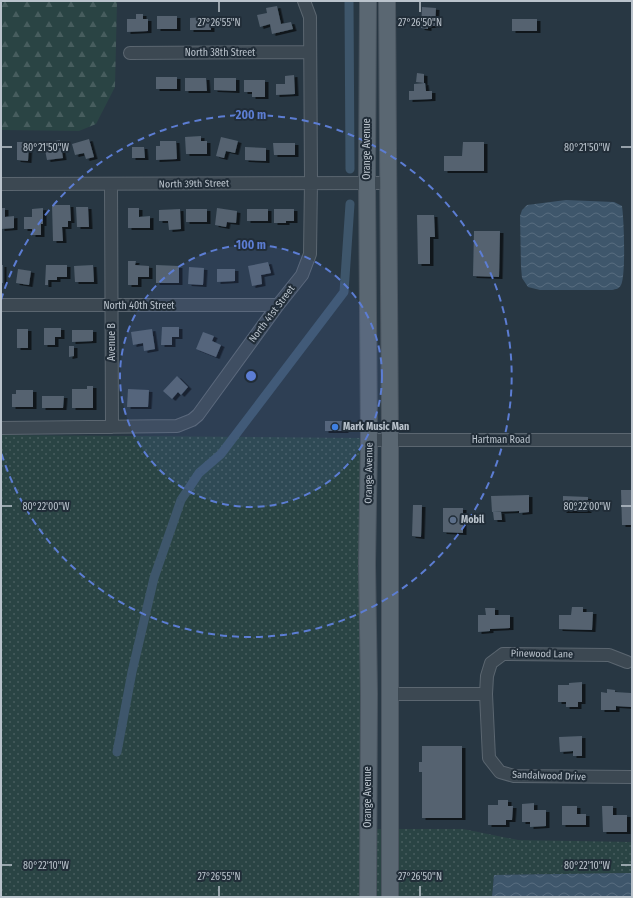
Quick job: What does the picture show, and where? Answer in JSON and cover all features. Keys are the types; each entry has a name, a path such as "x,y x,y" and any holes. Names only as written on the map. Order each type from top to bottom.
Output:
{"main road":[{"name":"Orange Avenue","path":"368,1 368,897"},
{"name":"Orange Avenue","path":"387,1 390,440 390,897"},
{"path":"368,732 373,741 374,810 379,821 390,826"}],"street":[{"name":"North 41st Street","path":"1,428 177,426 192,420 198,415 278,305 302,275 310,254 311,182 310,17 304,1"},
{"name":"North 38th Street","path":"130,53 310,52"},
{"name":"North 39th Street","path":"1,184 111,185 311,182 388,183"},
{"name":"Avenue B","path":"111,185 112,427"},
{"name":"North 40th Street","path":"1,305 278,305"},
{"name":"Hartman Road","path":"369,440 632,440"},
{"name":"Pinewood Lane","path":"486,694 487,676 491,663 503,654 609,656 627,662"},
{"path":"390,694 486,694"},
{"name":"Sandalwood Drive","path":"486,694 489,758 500,772 514,776 632,777"}],"green space":[{"path":"1,1 117,1 115,87 96,124 79,131 1,130"},
{"path":"1,435 364,438 363,897 1,897"},
{"path":"375,829 385,829 385,897 373,897"},
{"path":"395,829 463,829 518,840 632,842 632,873 494,875 492,897 395,897"}],"water":[{"path":"566,200 614,202 622,206 624,271 623,280 618,288 612,290 540,290 528,287 522,278 520,216 522,210 527,205"},
{"path":"632,873 632,897 492,897 494,875"}],"building":[{"path":"277,6 281,24 291,22 293,29 272,34 270,24 260,27 257,15 267,13 266,8"},
{"path":"422,7 436,8 435,26 428,26 428,29 421,28"},
{"path":"136,14 143,14 143,19 148,19 148,31 127,32 127,19 136,19"},
{"path":"157,16 177,16 177,29 157,29"},
{"path":"211,17 211,30 190,30 190,18"},
{"path":"512,19 537,19 537,31 512,31"},
{"path":"417,73 424,74 424,83 416,82"},
{"path":"294,75 295,94 276,95 276,84 285,84 285,76"},
{"path":"156,77 177,77 177,89 156,89"},
{"path":"185,78 206,78 207,91 185,91"},
{"path":"214,78 236,78 236,91 214,90"},
{"path":"244,80 265,80 265,97 252,97 252,92 244,92"},
{"path":"425,83 426,91 432,91 432,99 409,100 409,91 414,91 414,84"},
{"path":"201,136 201,141 207,141 207,154 186,154 185,137"},
{"path":"221,137 238,141 235,153 226,151 224,158 216,156"},
{"path":"89,139 94,157 86,159 84,153 75,155 72,144"},
{"path":"60,140 63,158 47,160 45,150 51,149 50,142"},
{"path":"160,141 176,141 177,159 156,160 156,146 160,146"},
{"path":"17,142 29,142 28,161 17,160"},
{"path":"463,142 484,142 484,171 444,171 444,156 462,156"},
{"path":"273,143 295,143 295,155 274,155"},
{"path":"132,147 144,147 145,158 132,158"},
{"path":"245,147 266,148 266,161 245,160"},
{"path":"52,205 70,205 71,221 68,221 68,227 62,227 63,241 53,241"},
{"path":"76,207 88,207 89,227 77,227"},
{"path":"1,208 5,208 5,217 14,216 14,228 1,229"},
{"path":"43,208 41,235 32,235 32,229 24,229 24,217 32,217 32,209"},
{"path":"128,208 139,208 139,217 150,216 150,228 128,228"},
{"path":"217,208 237,211 236,223 227,222 226,227 215,225"},
{"path":"180,209 181,229 169,230 168,221 159,221 159,210"},
{"path":"186,209 207,209 207,222 186,222"},
{"path":"247,209 268,209 268,221 247,221"},
{"path":"274,209 294,209 294,221 274,223"},
{"path":"417,215 434,215 435,237 430,237 430,264 418,264"},
{"path":"474,231 500,231 499,277 473,276"},
{"path":"128,261 136,261 135,265 149,266 149,277 138,277 138,285 128,285"},
{"path":"268,262 271,273 261,275 262,284 252,286 248,266"},
{"path":"1,265 3,265 3,283 1,283"},
{"path":"46,265 67,265 67,277 57,277 57,280 48,280 48,285 45,285"},
{"path":"93,265 94,282 75,282 74,266"},
{"path":"156,265 179,266 179,283 156,283"},
{"path":"189,267 204,268 203,285 188,284"},
{"path":"18,269 31,271 29,285 16,283"},
{"path":"217,269 235,269 235,281 217,282"},
{"path":"162,327 179,327 179,337 172,337 172,345 161,345"},
{"path":"44,328 61,328 61,337 55,337 55,345 44,345"},
{"path":"17,329 28,329 28,348 17,348"},
{"path":"152,329 155,349 144,351 143,343 133,345 131,332"},
{"path":"72,330 93,330 93,341 72,342"},
{"path":"203,332 214,336 212,341 221,345 216,357 196,349"},
{"path":"69,346 74,346 74,356 69,357"},
{"path":"177,376 188,387 181,395 178,392 172,399 163,391"},
{"path":"87,386 93,386 93,408 72,408 72,389 87,389"},
{"path":"128,389 149,390 148,407 127,407"},
{"path":"16,390 33,390 33,407 12,407 12,394 16,394"},
{"path":"42,396 64,396 63,408 42,408"},
{"path":"325,421 345,421 345,431 325,431"},
{"path":"621,490 632,490 631,525 622,525"},
{"path":"529,495 529,512 492,512 491,496"},
{"path":"563,496 588,497 588,511 563,511"},
{"path":"413,505 422,505 421,537 412,536"},
{"name":"Mobil","path":"443,508 463,508 463,533 443,532"},
{"path":"493,512 501,512 502,520 494,520"},
{"path":"572,607 583,607 583,612 593,612 592,630 559,629 559,615 571,615"},
{"path":"485,608 495,608 495,615 510,615 510,628 490,629 490,631 478,632 478,615 486,615"},
{"path":"582,682 582,702 578,702 578,707 566,707 566,702 558,702 558,685 569,685 569,683"},
{"path":"607,689 615,690 615,692 631,693 631,707 616,706 616,710 601,710 601,692 607,693"},
{"path":"582,736 582,756 573,756 573,751 560,752 559,737"},
{"path":"422,746 462,746 462,818 422,818 422,772 419,772 419,762 422,762"},
{"path":"498,800 508,800 508,806 513,806 512,820 506,820 506,825 488,825 488,805 498,805"},
{"path":"534,803 534,810 546,810 546,826 530,827 530,822 522,822 522,804"},
{"path":"562,806 577,806 577,814 586,814 586,825 562,825"},
{"path":"602,806 613,806 613,815 627,815 627,832 603,832"}],"waterway":[{"path":"349,1 350,169"},
{"path":"117,752 132,672 154,578 181,500 199,473 221,454 344,292 350,204"}],"place":[{"name":"Mark Music Man","path":"335,427"},
{"name":"Mobil","path":"453,520"}]}
